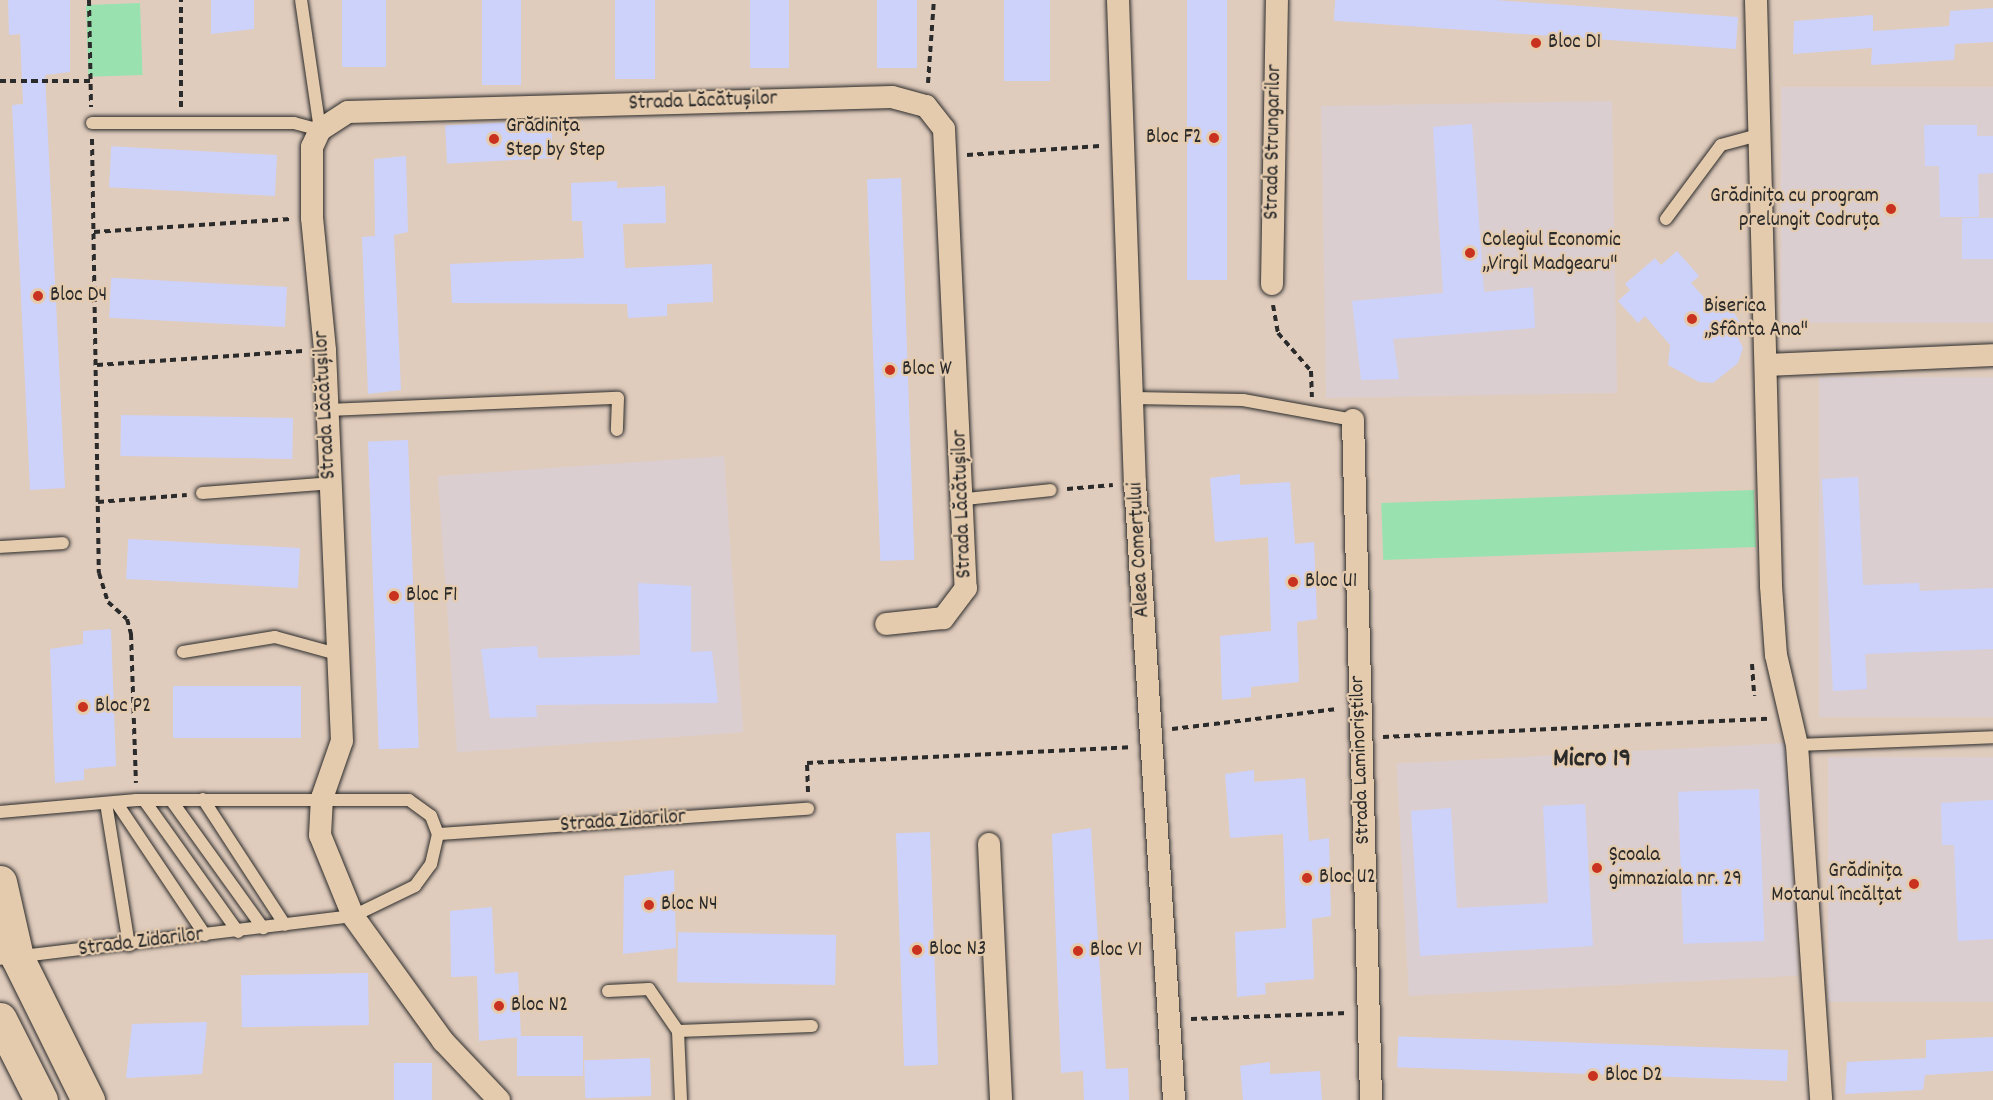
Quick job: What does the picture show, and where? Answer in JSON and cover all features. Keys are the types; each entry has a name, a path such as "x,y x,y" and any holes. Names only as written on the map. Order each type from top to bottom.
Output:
{"main road":[{"path":"0,882 8,958 88,1100"},
{"path":"0,1019 41,1100"}],"street":[{"name":"Aleea Comerțului","path":"1118,0 1135,483 1174,1100"},
{"name":"Strada Strungarilor","path":"1272,284 1277,0"},
{"path":"1755,0 1762,134 1771,586 1784,696 1797,745 1821,1100"},
{"name":"Strada Lăcătușilor","path":"322,798 342,741 342,655 325,350 312,218 312,147 320,130 348,112 892,97 926,106 944,129 966,500 966,588 957,606 922,624 886,624"},
{"path":"1766,365 1993,355"},
{"name":"Strada Laminoriștilor","path":"1353,420 1371,1100"},
{"path":"322,798 325,853 353,916 443,1041 499,1100"},
{"path":"989,844 1001,1100"}],"lane":[{"path":"92,123 181,121 294,123 320,130 301,0"},
{"path":"1666,219 1721,145 1762,134"},
{"path":"328,410 618,398 617,430"},
{"path":"1133,398 1243,400 1353,420"},
{"path":"202,493 331,483"},
{"path":"966,500 1051,490"},
{"path":"0,547 63,543"},
{"path":"183,652 275,638 342,655"},
{"path":"1797,745 1993,737"},
{"path":"0,812 140,800 322,798 408,800 431,816 438,834"},
{"path":"203,799 285,925"},
{"path":"140,800 238,932"},
{"path":"171,800 263,928"},
{"path":"111,803 205,935"},
{"path":"111,803 129,945"},
{"name":"Strada Zidarilor","path":"8,958 238,932 353,916 415,886 431,864 438,834 808,809"},
{"path":"608,991 649,989 678,1031 681,1100"},
{"path":"678,1031 812,1026"}],"path":[{"path":"89,0 98,502 102,586 108,603 127,619 131,634 140,800"},
{"path":"181,121 182,0"},
{"path":"926,106 934,0"},
{"path":"0,81 90,81"},
{"path":"946,156 1122,145"},
{"path":"94,232 312,218"},
{"path":"1272,284 1278,333 1311,371 1313,413"},
{"path":"97,365 325,350"},
{"path":"1051,490 1135,483"},
{"path":"98,502 202,493"},
{"path":"808,809 807,763 1151,739 1359,706"},
{"path":"1360,738 1790,718"},
{"path":"1169,1019 1369,1013"}],"shaded area":[{"name":"Grădinița cu program prelungit Codruța","path":"1781,87 1993,87 1993,323 1781,323"},
{"name":"Colegiul Economic „Virgil Madgearu\"","path":"1612,101 1617,393 1326,398 1321,106"},
{"path":"1819,377 1993,377 1993,717 1819,717"},
{"path":"724,456 743,732 457,752 438,476"},
{"name":"Școala gimnaziala nr. 29","path":"1786,743 1798,976 1409,996 1397,763"},
{"name":"Grădinița Motanul încălțat","path":"1828,757 1993,757 1993,1002 1828,1002"}],"green space":[{"path":"140,3 143,75 89,77 86,5"},
{"path":"1754,490 1756,547 1383,560 1381,503"}],"building":[{"name":"Bloc D4","path":"8,0 70,0 70,72 45,75 65,488 30,490 12,105 23,104 20,34 9,35"},
{"path":"211,0 254,0 254,29 211,34"},
{"path":"342,0 386,0 386,67 342,67"},
{"path":"482,0 521,0 521,85 482,85"},
{"path":"615,0 655,0 655,79 615,79"},
{"path":"750,0 789,0 789,68 750,68"},
{"path":"877,0 917,0 917,68 877,68"},
{"path":"1004,0 1050,0 1050,81 1004,81"},
{"name":"Bloc F2","path":"1187,0 1227,0 1227,280 1187,280"},
{"path":"1335,0 1495,0 1738,17 1736,49 1334,21"},
{"path":"1993,8 1993,42 1955,44 1954,60 1871,65 1872,48 1793,54 1794,21 1873,15 1873,31 1949,26 1950,11"},
{"path":"551,120 553,158 447,163 445,126"},
{"path":"1472,124 1484,292 1533,287 1535,328 1393,339 1399,379 1361,380 1352,301 1443,293 1433,127"},
{"path":"1924,125 1977,125 1977,136 1993,136 1993,173 1978,174 1979,217 1940,217 1939,166 1925,166"},
{"path":"111,146 277,155 275,196 109,187"},
{"path":"406,156 408,232 394,235 401,390 368,394 362,237 375,236 374,159"},
{"name":"Bloc W","path":"901,178 914,560 880,561 867,179"},
{"path":"617,181 617,188 665,186 666,223 623,224 625,268 712,264 713,302 667,304 667,316 628,318 627,304 452,303 450,264 584,258 582,221 572,221 571,183"},
{"path":"1962,218 1993,218 1993,259 1962,259"},
{"name":"Biserica „Sfânta Ana\"","path":"1677,251 1699,276 1691,283 1711,305 1732,310 1739,321 1737,336 1743,348 1738,363 1713,383 1699,382 1668,365 1670,345 1645,316 1638,323 1618,301 1630,290 1625,284 1655,258 1661,265"},
{"path":"111,278 287,287 285,327 109,318"},
{"path":"121,415 293,418 292,459 120,456"},
{"name":"Bloc F1","path":"408,440 419,748 379,749 368,441"},
{"name":"Bloc U1","path":"1240,474 1240,485 1290,482 1295,544 1314,542 1317,619 1297,622 1299,682 1251,687 1251,697 1222,700 1220,636 1271,631 1268,537 1215,542 1210,478"},
{"path":"1858,477 1863,585 1919,583 1920,591 1993,588 1993,649 1865,654 1867,689 1833,691 1822,479"},
{"path":"128,539 300,548 298,588 126,579"},
{"path":"638,583 691,586 691,652 712,651 718,703 536,705 537,717 490,718 481,649 537,646 538,658 640,655"},
{"name":"Bloc P2","path":"111,629 116,766 84,769 84,780 55,783 50,649 83,644 83,631"},
{"path":"173,686 301,686 301,738 173,738"},
{"name":"Bloc U2","path":"1254,770 1254,782 1305,778 1309,841 1329,838 1331,916 1312,919 1314,979 1265,983 1266,994 1237,997 1235,932 1286,928 1283,834 1230,838 1225,774"},
{"path":"1759,789 1764,941 1683,944 1678,792"},
{"path":"1993,800 1993,939 1958,941 1954,845 1942,845 1941,803"},
{"path":"1585,804 1593,946 1420,956 1411,811 1451,808 1457,908 1548,903 1543,806"},
{"name":"Bloc V1","path":"1091,828 1106,1069 1128,1068 1129,1100 1084,1100 1083,1071 1061,1073 1052,834"},
{"name":"Bloc N3","path":"930,832 938,1065 904,1066 896,833"},
{"path":"674,870 676,948 623,954 624,876"},
{"path":"492,907 495,974 518,972 521,1037 479,1041 477,976 451,977 450,911"},
{"path":"678,932 836,935 835,985 677,982"},
{"path":"368,973 369,1025 242,1027 241,975"},
{"path":"207,1022 202,1074 126,1078 132,1024"},
{"path":"517,1036 583,1036 583,1076 517,1076"},
{"path":"1398,1036 1788,1050 1787,1081 1397,1067"},
{"path":"1993,1037 1993,1071 1925,1075 1923,1090 1845,1094 1847,1062 1926,1058 1926,1040"},
{"path":"650,1058 651,1096 585,1098 584,1060"},
{"path":"1270,1062 1270,1074 1320,1071 1322,1100 1243,1100 1240,1066"},
{"path":"394,1063 432,1063 432,1100 394,1100"}],"place":[{"name":"Bloc D1","path":"1536,43"},
{"name":"Bloc F2","path":"1214,138"},
{"name":"Grădinița Step by Step","path":"494,139"},
{"name":"Grădinița cu program prelungit Codruța","path":"1891,209"},
{"name":"Colegiul Economic „Virgil Madgearu\"","path":"1470,253"},
{"name":"Bloc D4","path":"38,296"},
{"name":"Biserica „Sfânta Ana\"","path":"1692,319"},
{"name":"Bloc W","path":"890,370"},
{"name":"Bloc U1","path":"1293,582"},
{"name":"Bloc F1","path":"394,596"},
{"name":"Bloc P2","path":"83,707"},
{"name":"Școala gimnaziala nr. 29","path":"1597,868"},
{"name":"Bloc U2","path":"1307,878"},
{"name":"Grădinița Motanul încălțat","path":"1914,884"},
{"name":"Bloc N4","path":"649,905"},
{"name":"Bloc N3","path":"917,950"},
{"name":"Bloc V1","path":"1078,951"},
{"name":"Bloc N2","path":"499,1006"},
{"name":"Bloc D2","path":"1593,1076"}],"district":[{"name":"Micro 19","path":"1592,760"}]}
